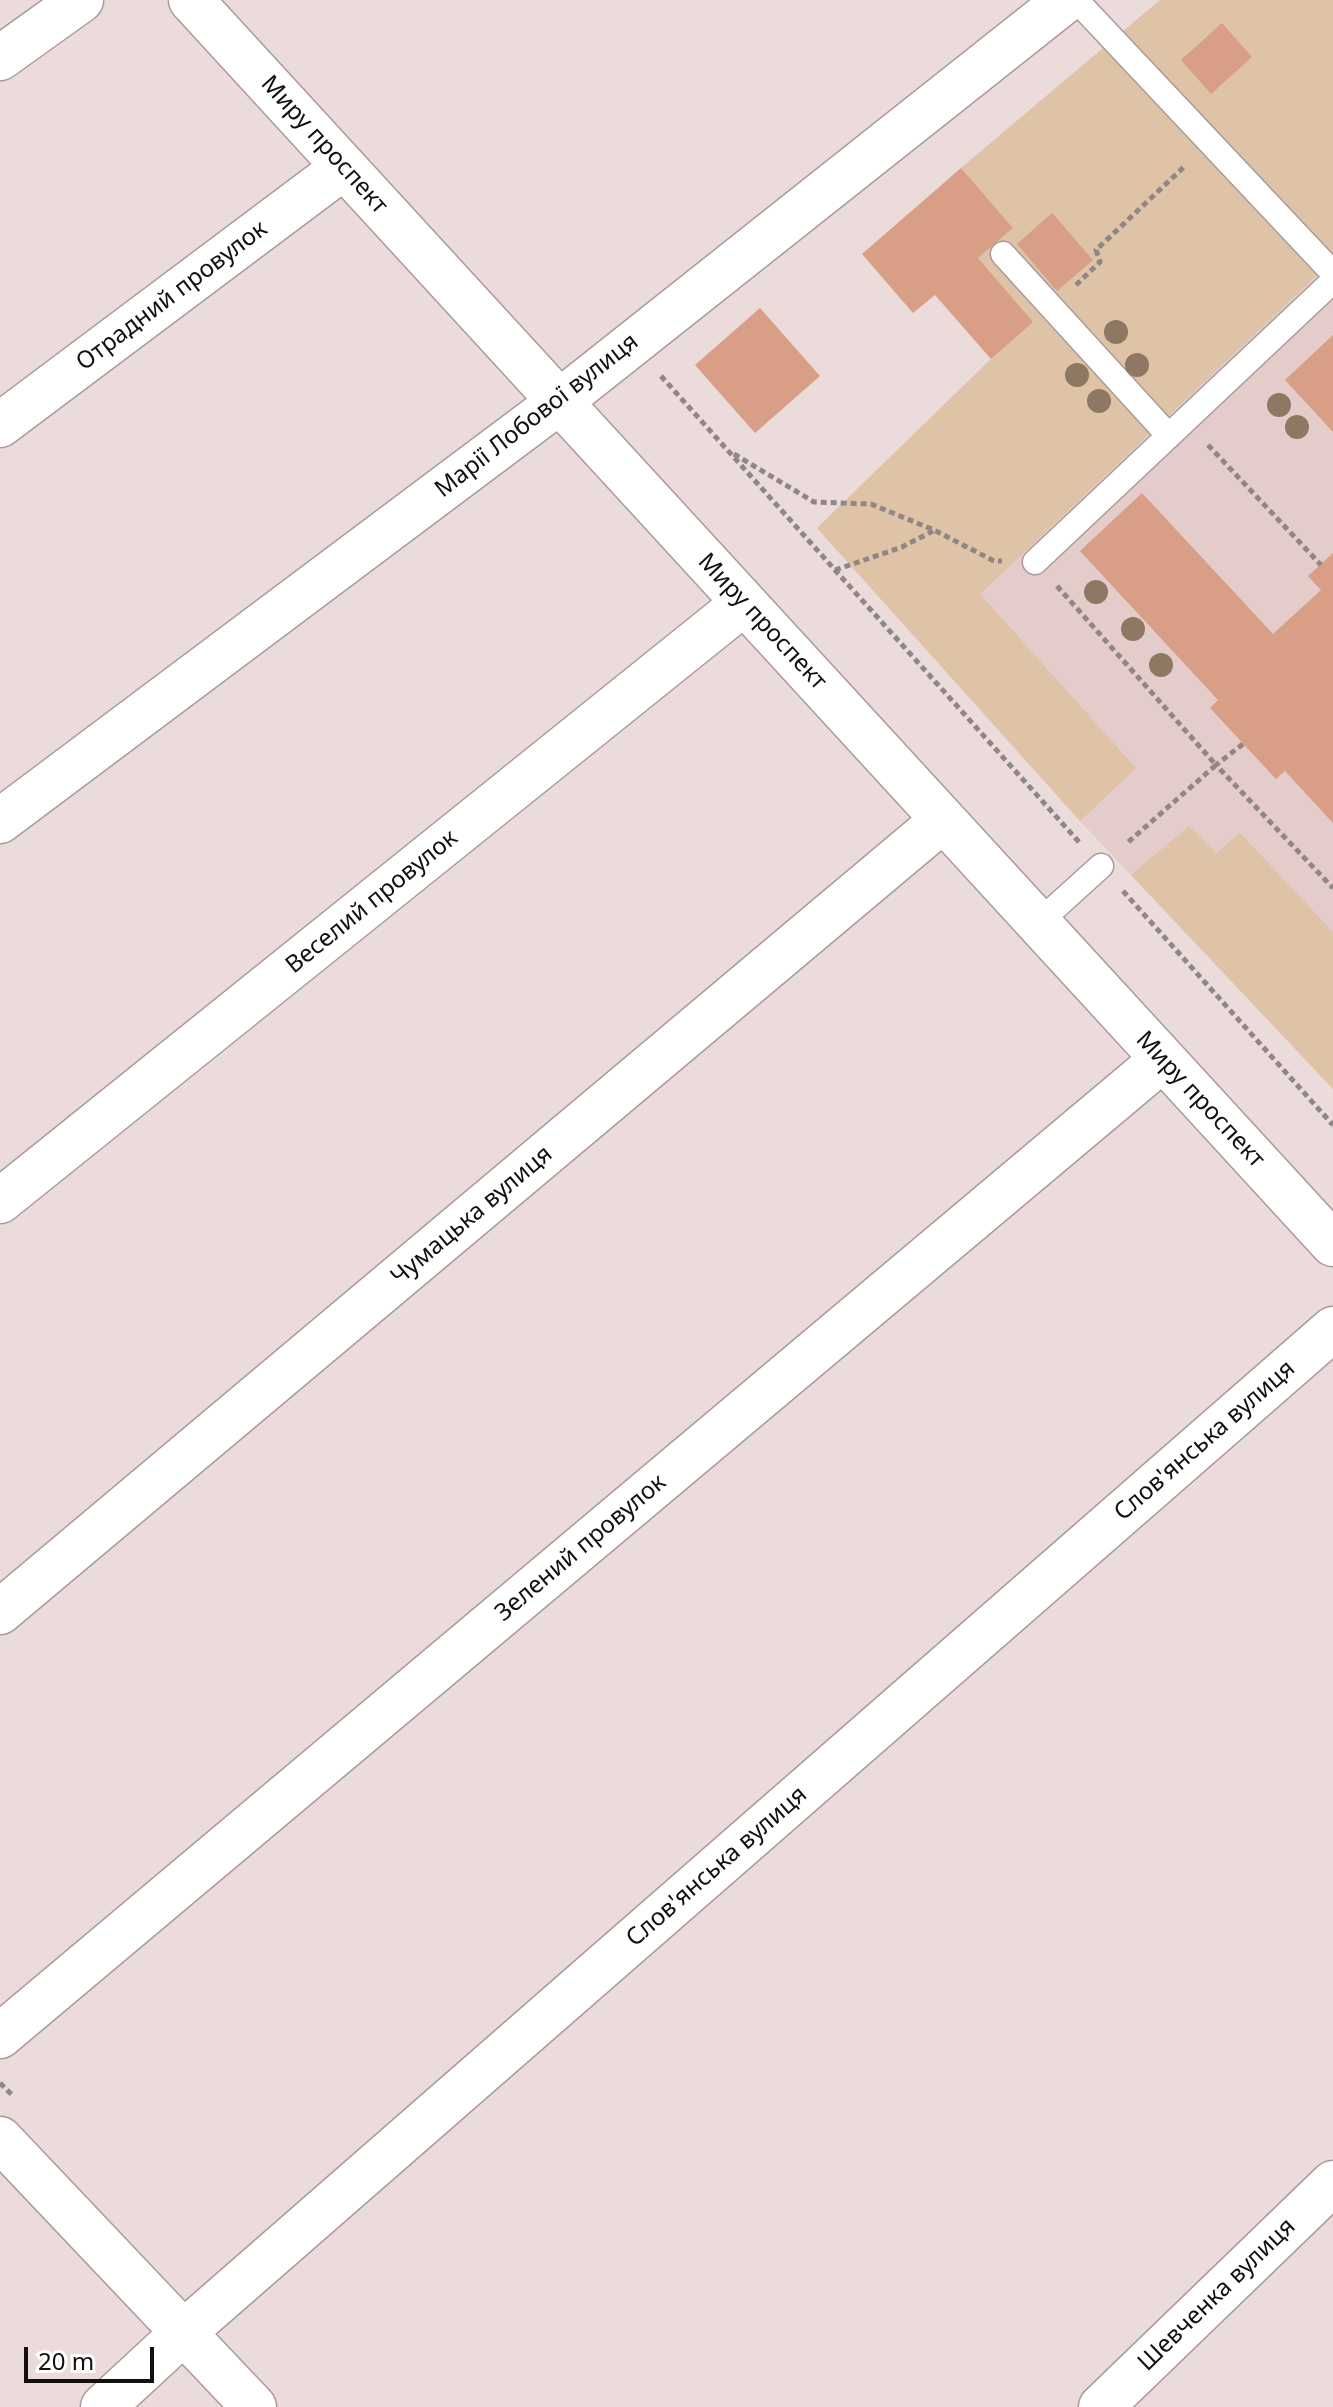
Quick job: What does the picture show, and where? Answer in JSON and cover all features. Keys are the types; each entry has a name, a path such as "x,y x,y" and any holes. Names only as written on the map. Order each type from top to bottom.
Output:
{"street":[{"path":"0,58 81,0"},
{"name":"Миру проспект","path":"191,0 1333,1244"},
{"name":"Марії Лобової вулиця","path":"0,821 559,402 1066,0"},
{"name":"Отрадний провулок","path":"0,425 344,167"},
{"name":"Веселий провулок","path":"0,1201 744,603"},
{"name":"Чумацька вулиця","path":"0,1612 943,820"},
{"name":"Зелений провулок","path":"0,2036 1163,1059"},
{"name":"Слов'янська вулиця","path":"103,2407 184,2332 1333,1329"},
{"path":"0,2139 254,2407"},
{"name":"Шевченка вулиця","path":"1101,2407 1333,2183"}],"lane":[{"path":"1076,0 1333,273"},
{"path":"1003,254 1051,307 1177,428"},
{"path":"1035,562 1333,281"},
{"path":"1038,923 1101,866"}],"path":[{"path":"1051,307 1087,269 1100,262 1096,250 1210,142"},
{"path":"632,344 1069,832"},
{"path":"1177,428 1321,565"},
{"path":"729,451 814,502 871,504 934,530 994,561 1035,562 1216,765 1333,888"},
{"path":"835,570 902,547 934,530"},
{"path":"1101,866 1243,744"},
{"path":"1118,885 1333,1125"}],"shaded area":[{"path":"1160,0 1333,0 1333,1089 1080,821 817,528 1032,322 978,258 1013,228 961,168"},
{"path":"1160,0 1333,0 1333,260 980,594 1136,768 1080,821 817,528 1032,322 978,258 1013,228 961,168"},
{"path":"1189,826 1216,853 1240,833 1333,932 1333,1089 1131,875"}],"building":[{"path":"1222,23 1252,57 1211,94 1181,60"},
{"path":"961,168 1013,228 978,258 1033,322 991,359 935,295 913,313 862,254"},
{"path":"1052,213 1093,260 1057,291 1017,244"},
{"path":"760,308 820,376 755,433 695,365"},
{"path":"1333,335 1333,432 1285,380"},
{"path":"1142,493 1273,634 1321,590 1308,576 1333,553 1333,823 1285,771 1276,779 1210,708 1218,700 1080,551"}]}
